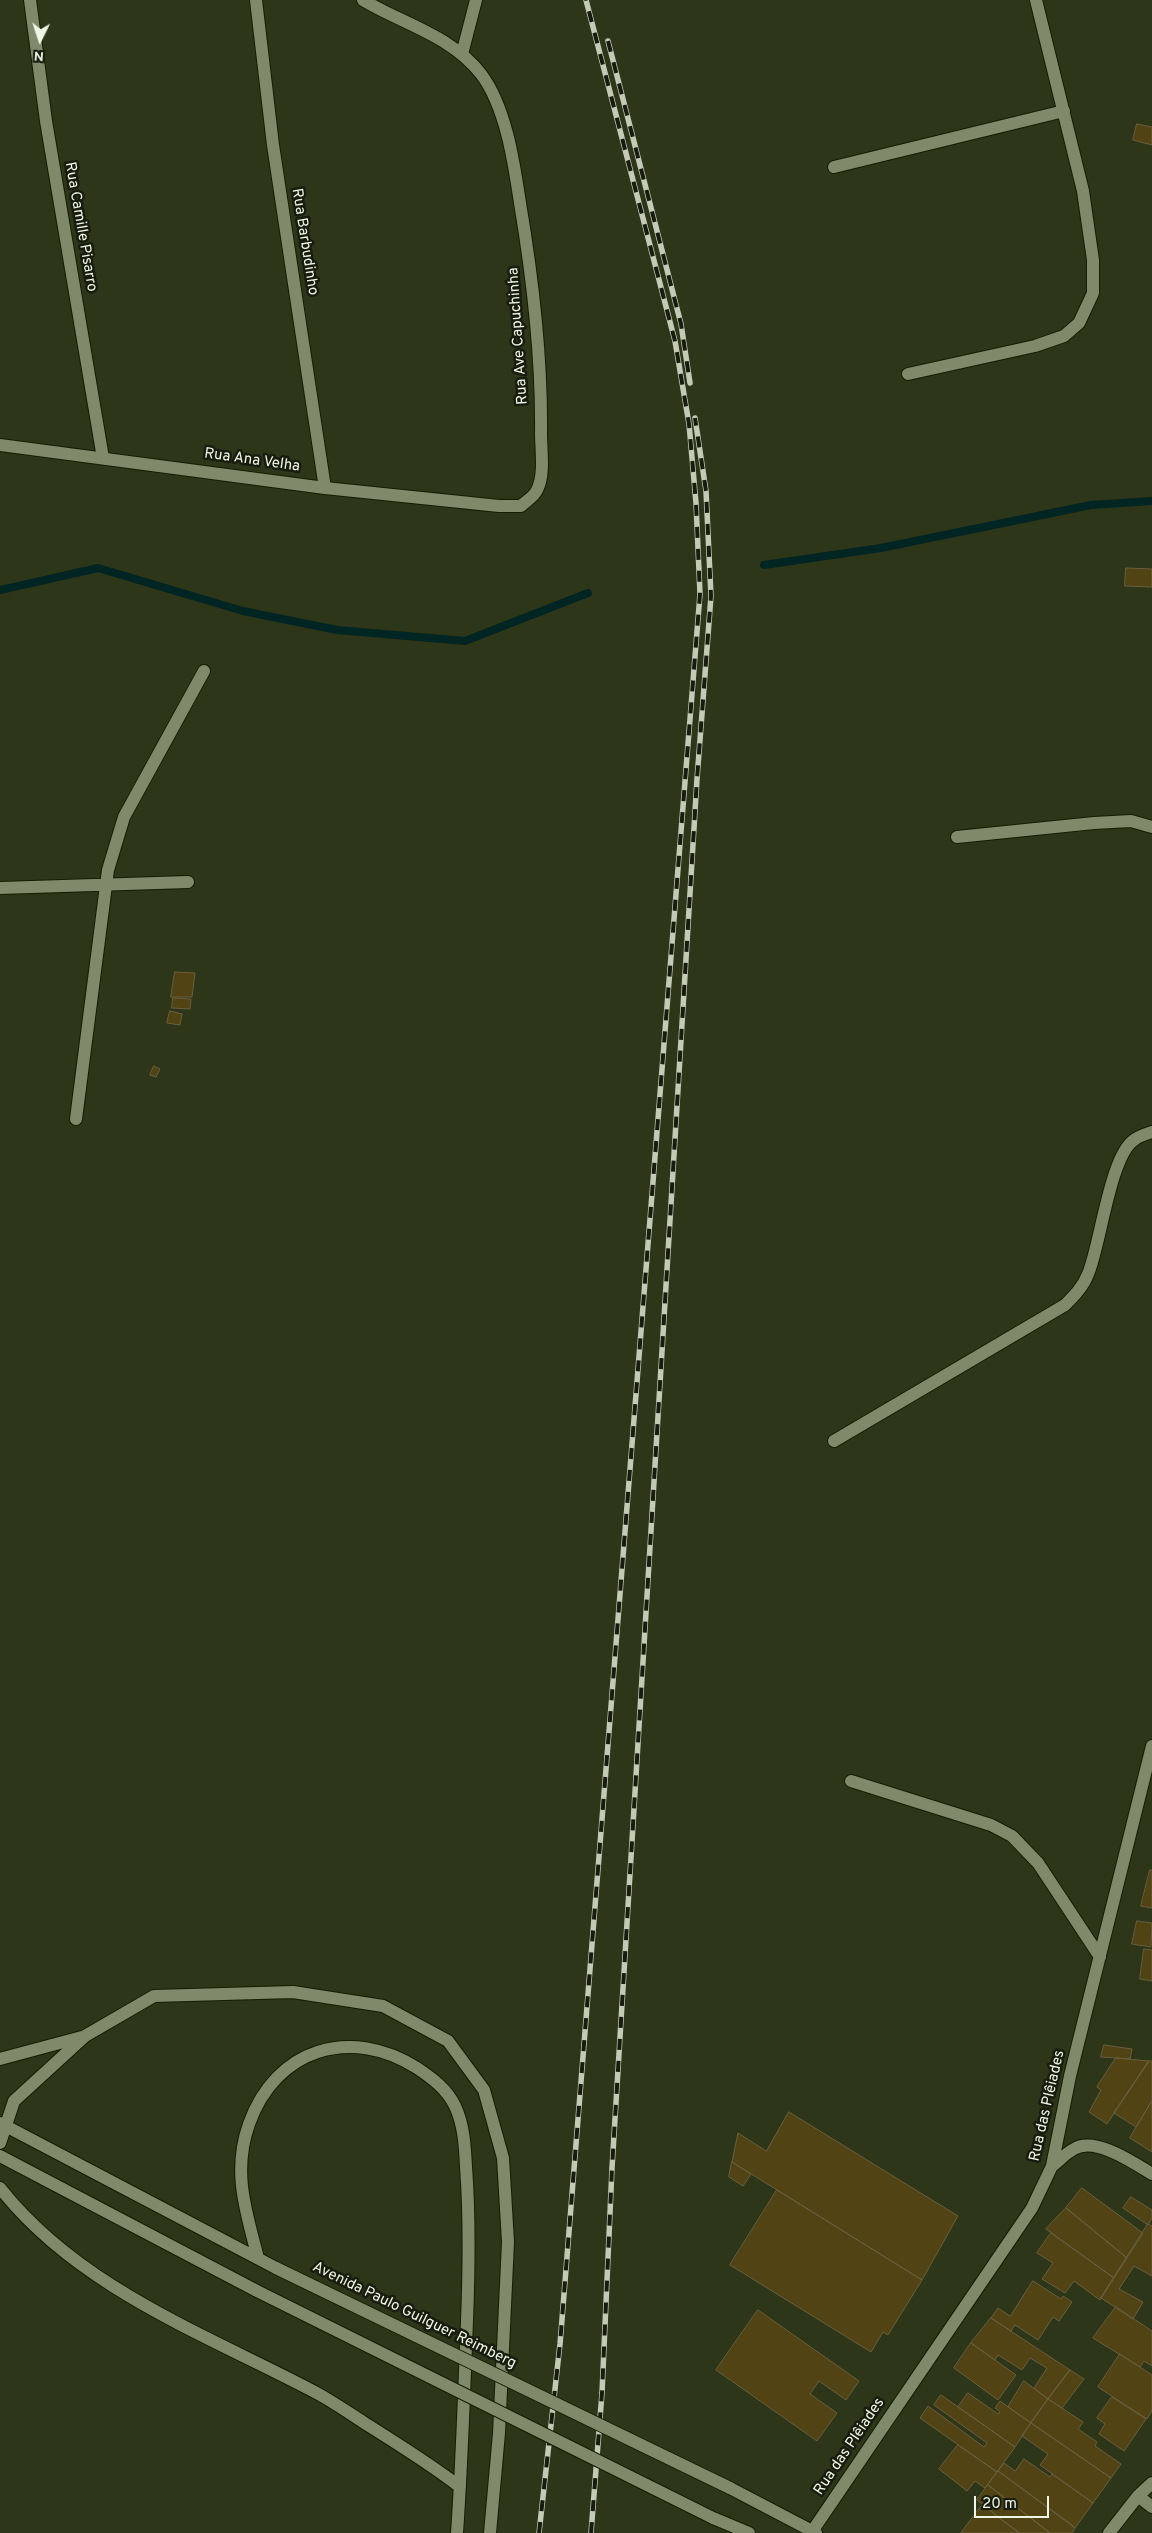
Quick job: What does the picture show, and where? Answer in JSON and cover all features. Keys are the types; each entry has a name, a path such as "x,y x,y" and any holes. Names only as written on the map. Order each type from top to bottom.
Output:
{"street":[{"name":"Rua Camille Pisarro","path":"30,0 46,121 103,458"},
{"name":"Rua Barbudinho","path":"256,0 273,145 325,488"},
{"path":"462,54 476,0"},
{"path":"908,374 1035,346 1064,336 1079,323 1093,293 1093,260 1083,191 1036,0"},
{"name":"Rua Ave Capuchinha","path":"370,2 439,38 462,54 481,74 496,97 514,167 532,274 541,368 541,472 537,490 521,506 500,506"},
{"path":"834,167 1064,111"},
{"name":"Rua Ana Velha","path":"0,445 325,488 500,506"},
{"path":"76,1119 108,870 124,817 204,671"},
{"path":"957,837 1131,821 1152,827"},
{"path":"0,888 188,882"},
{"path":"834,1441 1072,1299 1088,1274 1101,1220 1122,1157 1133,1140 1152,1132"},
{"name":"Rua das Plêiades","path":"813,2532 1032,2208 1052,2166 1070,2076 1152,1746"},
{"path":"851,1781 992,1825 1012,1836 1038,1863 1100,1957"},
{"path":"0,2143 3,2124 14,2101 85,2036 154,1996 293,1992 383,2006 448,2041 484,2090 503,2158 508,2242 499,2433 490,2533"},
{"path":"0,2058 85,2036"},
{"path":"258,2258 241,2189 242,2158 249,2124 266,2087 289,2066 316,2052 355,2046 400,2058 437,2081 455,2106 464,2136 468,2196 470,2254 457,2533"},
{"name":"Avenida Paulo Guilguer Reimberg","path":"3,2124 276,2268 730,2488 813,2532"},
{"path":"1052,2166 1075,2148 1096,2146 1121,2156 1152,2174"},
{"path":"0,2156 257,2290 713,2518 749,2533"},
{"path":"0,2188 21,2214 80,2265 148,2308 314,2391 425,2460 460,2488"},
{"path":"1109,2533 1138,2496 1152,2483"},
{"path":"1138,2496 1152,2507"}],"building":[{"path":"1137,124 1152,127 1152,145 1133,140"},
{"path":"1126,568 1152,569 1152,587 1125,586"},
{"path":"175,972 195,973 192,997 171,997"},
{"path":"173,998 191,999 190,1009 172,1008"},
{"path":"170,1011 182,1014 180,1025 167,1023"},
{"path":"154,1066 160,1069 156,1077 150,1075"},
{"path":"1150,1870 1152,1870 1152,1908 1141,1906"},
{"path":"1137,1921 1152,1923 1151,1947 1132,1944"},
{"path":"1144,1949 1152,1950 1152,1981 1140,1979"},
{"path":"1104,2045 1132,2049 1130,2059 1101,2057"},
{"path":"1116,2058 1149,2061 1107,2124 1089,2112 1101,2090 1097,2087"},
{"path":"1149,2061 1152,2061 1152,2101 1136,2127 1114,2113"},
{"path":"1152,2101 1152,2152 1130,2138"},
{"path":"789,2112 958,2216 922,2280 732,2162 738,2133 766,2151"},
{"path":"732,2162 751,2174 743,2186 729,2177"},
{"path":"1082,2188 1143,2233 1127,2258 1066,2208"},
{"path":"777,2190 922,2280 888,2335 883,2332 871,2352 730,2265"},
{"path":"1131,2197 1152,2210 1152,2218 1148,2225 1123,2208"},
{"path":"1066,2208 1127,2258 1114,2278 1046,2229"},
{"path":"1148,2224 1152,2226 1152,2276 1134,2266 1119,2289 1143,2302 1133,2319 1101,2298"},
{"path":"1051,2233 1114,2278 1100,2300 1074,2281 1065,2293 1042,2279 1053,2263 1037,2253"},
{"path":"1033,2281 1061,2299 1063,2296 1072,2302 1059,2321 1053,2317 1038,2340 1015,2325 1011,2331 991,2318 998,2308 1010,2316"},
{"path":"1116,2307 1152,2331 1152,2366 1144,2361 1140,2367 1093,2338"},
{"path":"758,2310 859,2381 846,2400 819,2381 810,2394 837,2413 817,2441 716,2370"},
{"path":"991,2318 1070,2370 1048,2399 1034,2388 1047,2368 1030,2358 1022,2370 998,2355 995,2360 971,2343"},
{"path":"971,2343 1016,2375 998,2400 954,2368"},
{"path":"1120,2354 1152,2375 1152,2411 1147,2419 1098,2387"},
{"path":"1070,2370 1084,2379 1062,2408 1048,2399"},
{"path":"1024,2381 1048,2399 1031,2423 1008,2407"},
{"path":"968,2393 998,2414 1000,2412 995,2408 1000,2401 1031,2423 1015,2447 958,2407"},
{"path":"941,2395 1015,2447 997,2472 920,2418 928,2406 984,2447 987,2443 934,2405"},
{"path":"1112,2397 1146,2419 1124,2451 1099,2434 1105,2424 1097,2418"},
{"path":"1048,2399 1083,2422 1078,2429 1097,2442 1095,2446 1121,2464 1111,2478 1031,2423"},
{"path":"1031,2423 1111,2478 1093,2503 1040,2465 1048,2454 1022,2436"},
{"path":"958,2445 997,2472 985,2488 975,2481 967,2491 939,2469"},
{"path":"1024,2459 1050,2477 1052,2474 1093,2503 1075,2528 998,2471 1004,2463 1015,2471"},
{"path":"998,2471 1071,2524 1075,2528 1072,2533 1050,2533 988,2485"},
{"path":"988,2485 1050,2533 1020,2533 1002,2520 977,2500"},
{"path":"983,2504 1002,2520 1019,2533 961,2533"}],"waterway":[{"path":"764,565 881,548 1091,505 1152,501"},
{"path":"0,590 98,568 243,611 337,630 465,641 588,593"}],"railway":[{"path":"539,2533 560,2344 700,594 696,503 689,424 675,341 586,0"},
{"path":"608,41 681,324 690,383"},
{"path":"591,2533 602,2393 612,2168 697,779 711,596 706,491 695,418"}]}
